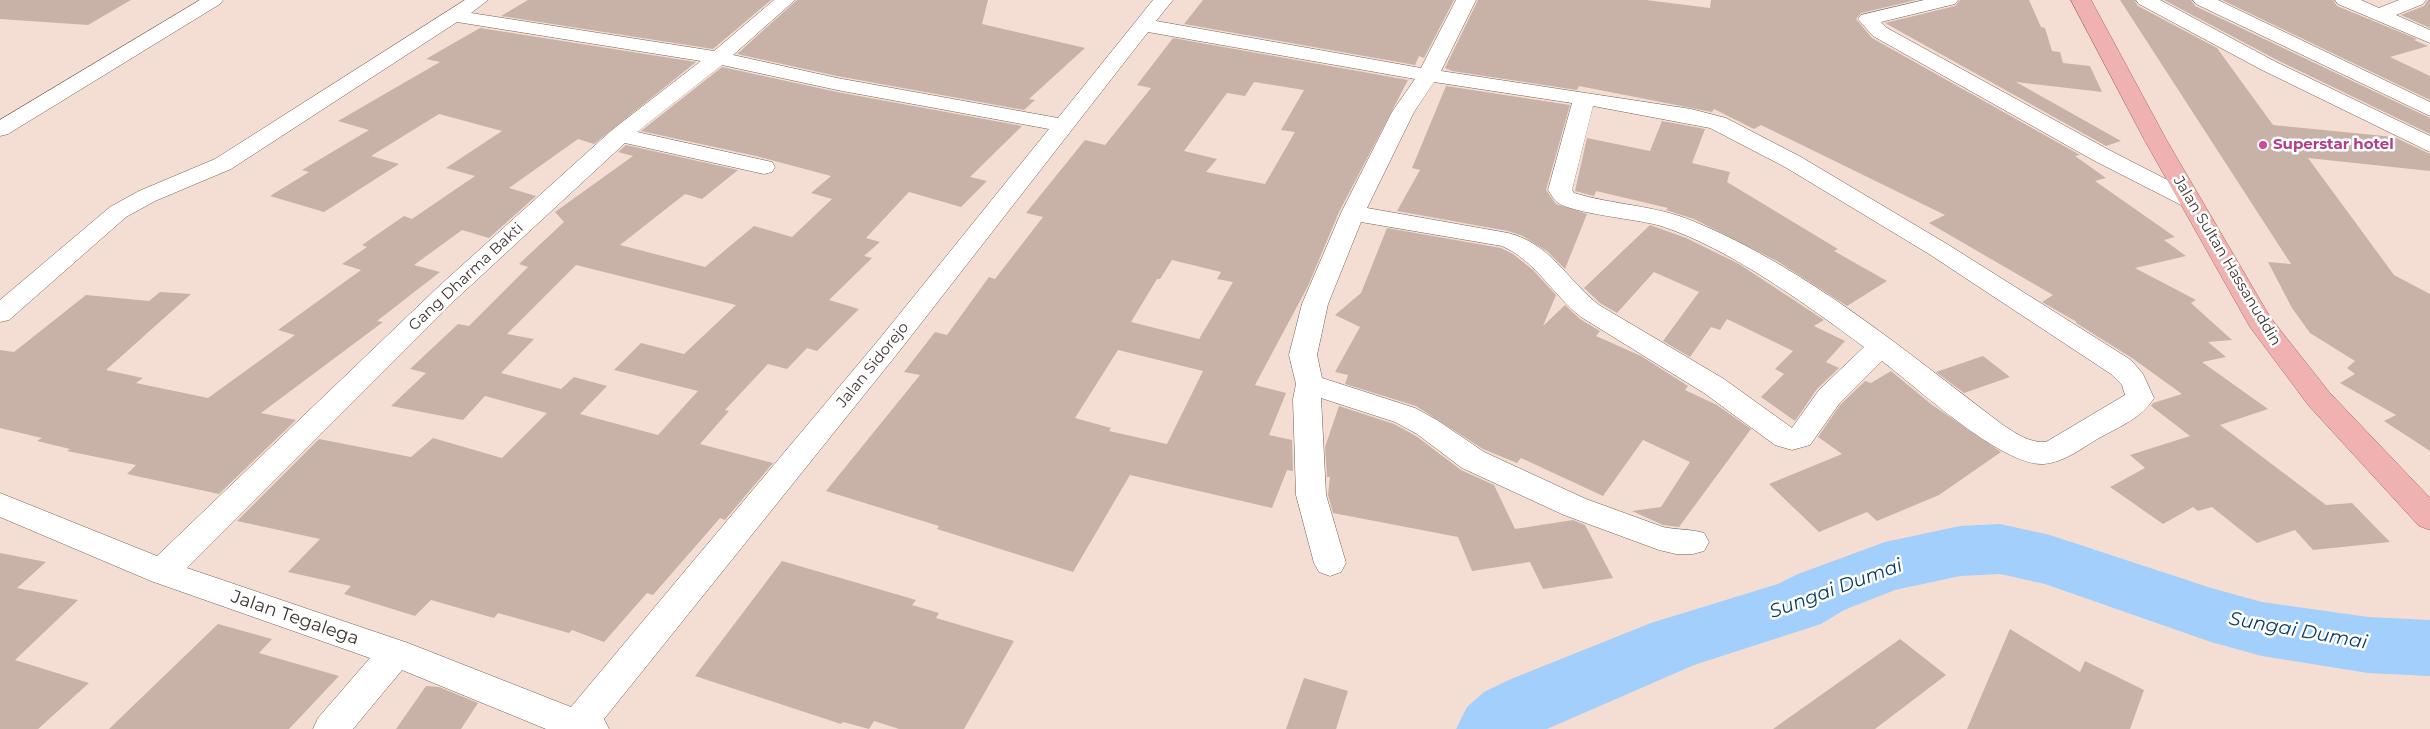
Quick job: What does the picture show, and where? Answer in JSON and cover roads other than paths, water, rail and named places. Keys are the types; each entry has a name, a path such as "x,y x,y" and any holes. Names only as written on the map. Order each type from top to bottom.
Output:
{"main road":[{"name":"Jalan Sultan Hassanuddin","path":"2081,0 2189,200 2259,321 2333,416 2430,518"}],"street":[{"path":"0,129 213,0"},
{"path":"0,314 118,212 147,196 224,164 478,0"},
{"name":"Gang Dharma Bakti","path":"162,572 446,294 620,135 718,58 785,0"},
{"name":"Jalan Sidorejo","path":"581,728 892,343 1163,0"},
{"path":"1330,563 1311,495 1307,399 1310,384 1303,355 1315,304 1353,213 1404,112 1428,75 1466,0"},
{"path":"1948,0 1868,19 1880,32 2102,155 2189,200"},
{"path":"2146,0 2269,66 2430,145"},
{"path":"2203,0 2430,110"},
{"path":"2345,0 2430,37"},
{"path":"2379,15 2416,0"},
{"path":"452,16 718,58 836,84 1062,126"},
{"path":"1143,25 1428,75 1584,98 1691,116 1718,123 1793,162 1938,249 2121,367 2139,389 2140,398 2129,408 2053,452 2042,455 2029,454 1993,432 1882,347 1810,295 1706,236 1669,220 1566,198 1560,190 1584,98"},
{"path":"620,135 764,167"},
{"path":"1353,213 1508,240 1525,246 1550,268 1572,296 1590,311 1714,386 1785,438 1792,440 1800,438 1813,416 1829,397 1868,358 1882,347"},
{"path":"1310,384 1405,415 1427,427 1473,460 1575,507 1659,538 1676,542 1693,542"},
{"name":"Jalan Tegalega","path":"0,504 162,572 396,652 581,728"},
{"path":"332,729 396,652"}],"waterway":[{"name":"Sungai Dumai","path":"1492,729 1509,714 1536,700 1675,643 1798,605 1821,592 1885,567 1960,551 2000,549 2050,560 2211,615 2262,629 2368,645 2430,648"}],"place":[{"name":"Superstar hotel","path":"2263,145"}]}
